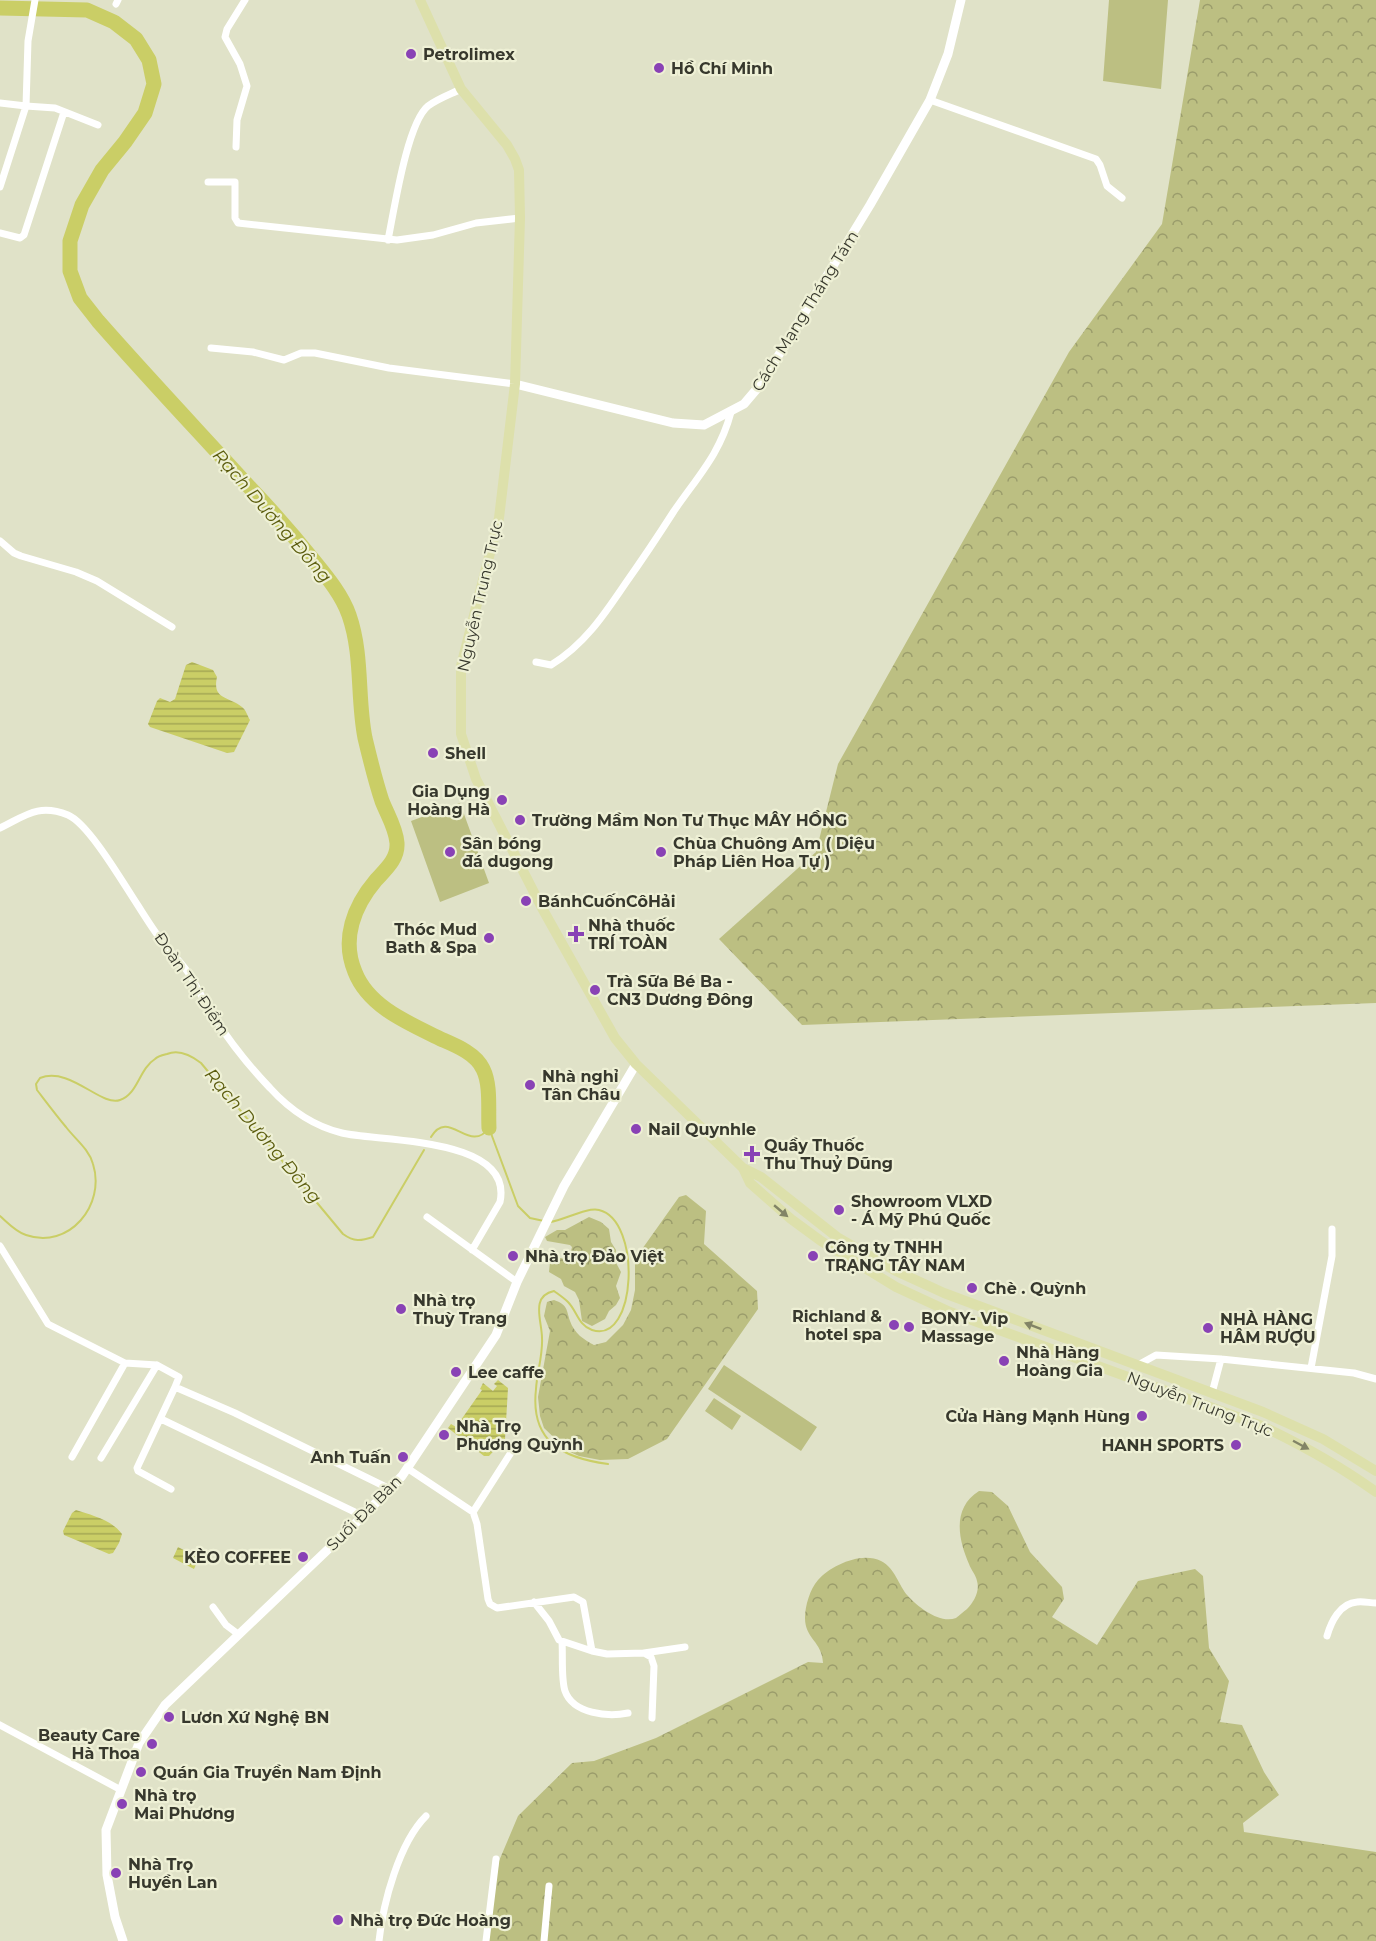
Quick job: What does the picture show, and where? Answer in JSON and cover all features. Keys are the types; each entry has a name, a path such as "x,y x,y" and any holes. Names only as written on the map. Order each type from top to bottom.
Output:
{"main road":[{"name":"Nguyễn Trung Trực","path":"420,0 461,89 507,145 519,170 520,218 515,384 499,518 460,666 461,734 476,779 542,908 615,1038 636,1064 743,1168 761,1177 837,1237 896,1271 944,1293 1263,1412 1323,1439 1376,1471"},
{"name":"Nguyễn Trung Trực","path":"743,1168 750,1183 791,1219 821,1241 896,1287 950,1312 1262,1426 1302,1445 1376,1492"},
{"path":"1210,1406 1212,1393"}],"street":[{"path":"0,187 26,106 28,41 36,0"},
{"path":"236,147 237,120 247,86 240,64 225,37 227,29 245,0"},
{"name":"Cách Mạng Tháng Tám","path":"515,384 673,423 704,425 744,404 767,375 870,205 930,100 948,54 961,0"},
{"path":"388,240 411,136 420,116 428,106 461,89"},
{"path":"930,100 1096,159 1107,186 1122,198"},
{"path":"0,103 55,108 98,125"},
{"path":"0,233 20,237 24,235 64,112"},
{"path":"208,182 235,182 235,218 238,223 388,240 410,240 476,223 520,218"},
{"path":"211,348 253,352 284,360 301,353 315,353 389,368 515,384"},
{"path":"536,662 551,664 563,657 578,645 601,620 715,454 726,432 731,412"},
{"path":"0,541 21,556 76,572 97,581 172,627"},
{"name":"Đoàn Thị Điểm","path":"0,828 26,814 42,809 69,815 77,821 111,864 165,945 183,965 214,1017 236,1048 274,1093 298,1114 342,1133 441,1146 468,1155 493,1172 500,1182 500,1202 472,1250"},
{"name":"Suối Đá Bàn","path":"122,1936 115,1917 107,1875 106,1830 139,1743 165,1705 363,1516 407,1468 496,1335 517,1282 564,1186 636,1064"},
{"path":"427,1217 517,1282"},
{"path":"1311,1368 1332,1256 1332,1229"},
{"path":"0,1246 48,1324 124,1363 157,1365 179,1377 137,1468 138,1472 171,1489"},
{"path":"1138,1365 1156,1355 1221,1359 1354,1373 1376,1380"},
{"path":"1212,1393 1221,1359"},
{"path":"72,1456 124,1363"},
{"path":"101,1458 157,1365"},
{"path":"175,1387 235,1413 390,1489"},
{"path":"160,1419 363,1516"},
{"path":"473,1512 512,1451"},
{"path":"407,1468 473,1512 490,1604 497,1608 574,1597 583,1602 592,1651"},
{"path":"534,1602 562,1642 592,1651 607,1654 644,1653 685,1647"},
{"path":"1327,1636 1330,1624 1347,1605 1356,1602 1376,1603"},
{"path":"213,1607 226,1625 238,1634"},
{"path":"562,1642 564,1688 573,1702 603,1715 628,1713"},
{"path":"644,1653 651,1657 654,1666 652,1718"},
{"path":"0,1725 121,1790"},
{"path":"379,1941 391,1885 399,1863 415,1831 426,1816"},
{"path":"486,1941 496,1859"},
{"path":"544,1941 549,1886"}],"green space":[{"path":"1109,0 1168,0 1161,89 1103,81"},
{"path":"1200,0 1376,0 1376,1003 802,1025 719,939 816,852 838,764 1069,352 1162,224"},
{"name":"Sân bóng đá dugong","path":"460,803 489,883 440,902 411,821"},
{"path":"686,1195 706,1211 704,1244 757,1291 758,1309 667,1439 628,1459 600,1460 579,1456 568,1451 544,1428 540,1416 538,1397 550,1331 544,1316 547,1302 554,1300 564,1306 574,1329 587,1341 594,1345 606,1342 623,1325 631,1310 635,1290 635,1259 679,1197"},
{"path":"589,1217 601,1222 609,1229 611,1242 616,1250 615,1261 621,1272 616,1286 620,1298 605,1319 592,1326 582,1321 579,1300 575,1292 564,1286 561,1279 549,1272 550,1262 559,1258 569,1259 572,1247 547,1241 545,1237 557,1230 565,1230"},
{"path":"724,1365 817,1427 801,1451 708,1389"},
{"path":"714,1398 741,1416 732,1430 705,1411"},
{"path":"979,1491 992,1492 1008,1506 1030,1552 1062,1587 1064,1599 1052,1617 1097,1645 1138,1581 1195,1569 1203,1576 1209,1648 1229,1681 1220,1722 1242,1725 1264,1772 1279,1795 1243,1823 1244,1832 1376,1852 1376,1941 487,1941 499,1861 518,1816 572,1763 594,1761 656,1738 808,1662 823,1663 820,1650 808,1631 805,1613 813,1588 818,1580 831,1569 847,1561 873,1558 886,1564 908,1596 930,1614 950,1619 956,1618 967,1609 976,1596 978,1585 962,1544 960,1524 964,1506"}],"shaded area":[{"path":"192,662 213,670 217,677 216,684 219,694 242,707 250,720 234,752 227,753 150,727 148,724 160,698 170,702 175,699 186,665"},
{"path":"498,1380 508,1388 505,1439 489,1456 484,1456 448,1428 451,1424 456,1427 482,1390 480,1389 483,1383 493,1391 497,1386 494,1384"},
{"path":"76,1510 95,1516 118,1529 122,1534 113,1553 109,1554 64,1535 63,1531 72,1513"},
{"path":"178,1547 199,1558 194,1569 173,1558"}],"waterway":[{"name":"Rạch Dương Đông","path":"0,8 87,10 114,22 136,39 149,60 154,84 145,113 102,170 82,205 70,241 70,271 80,298 98,321 284,525 329,580 346,608 356,645 365,738 379,793 397,843 396,854 368,890 356,912 350,935 351,960 361,985 370,996 392,1014 466,1051 476,1059 486,1075 489,1128"},
{"name":"Rạch Dương Đông","path":"0,1216 22,1234 42,1238 56,1236 70,1230 80,1220 89,1208 94,1194 96,1179 91,1159 37,1090 36,1084 40,1078 62,1077 104,1098 112,1101 120,1100 131,1092 150,1063 159,1056 176,1052 201,1063 343,1234 354,1240 373,1237 424,1150"},
{"name":"Rạch Dương Đông","path":"431,1137 438,1129 445,1127 474,1137 482,1135 489,1128"},
{"path":"489,1128 518,1206 530,1218 544,1221"},
{"path":"550,1222 588,1210 599,1210 613,1219 622,1235 628,1256 625,1301 618,1319 607,1330 587,1328 568,1302 554,1291 542,1298 539,1310 542,1344 536,1389 538,1422 544,1434 564,1452 608,1464"}],"place":[{"name":"Petrolimex","path":"411,54"},
{"name":"Hồ Chí Minh","path":"659,68"},
{"name":"Shell","path":"433,753"},
{"name":"Gia Dụng Hoàng Hà","path":"502,800"},
{"name":"Trường Mầm Non Tư Thục MÂY HỒNG","path":"520,820"},
{"name":"Sân bóng đá dugong","path":"450,852"},
{"name":"Chùa Chuông Am ( Diệu Pháp Liên Hoa Tự )","path":"661,852"},
{"name":"BánhCuốnCôHải","path":"526,901"},
{"name":"Nhà thuốc TRÍ TOÀN","path":"576,934"},
{"name":"Thóc Mud Bath & Spa","path":"489,938"},
{"name":"Trà Sữa Bé Ba - CN3 Dương Đông","path":"595,990"},
{"name":"Nhà nghỉ Tân Châu","path":"530,1085"},
{"name":"Nail Quynhle","path":"636,1129"},
{"name":"Quầy Thuốc Thu Thuỷ Dũng","path":"752,1154"},
{"name":"Showroom VLXD - Á Mỹ Phú Quốc","path":"839,1210"},
{"name":"Nhà trọ Đảo Việt","path":"513,1256"},
{"name":"Công ty TNHH TRẠNG TÂY NAM","path":"813,1256"},
{"name":"Chè . Quỳnh","path":"972,1288"},
{"name":"Nhà trọ Thuỳ Trang","path":"401,1309"},
{"name":"Richland & hotel spa","path":"894,1325"},
{"name":"BONY- Vip Massage","path":"909,1327"},
{"name":"NHÀ HÀNG HÂM RƯỢU","path":"1208,1328"},
{"name":"Nhà Hàng Hoàng Gia","path":"1004,1361"},
{"name":"Lee caffe","path":"456,1372"},
{"name":"Cửa Hàng Mạnh Hùng","path":"1142,1416"},
{"name":"Nhà Trọ Phương Quỳnh","path":"444,1435"},
{"name":"HANH SPORTS","path":"1236,1445"},
{"name":"Anh Tuấn","path":"403,1457"},
{"name":"KÈO COFFEE","path":"303,1557"},
{"name":"Lươn Xứ Nghệ BN","path":"169,1717"},
{"name":"Beauty Care Hà Thoa","path":"152,1744"},
{"name":"Quán Gia Truyền Nam Định","path":"141,1772"},
{"name":"Nhà trọ Mai Phương","path":"122,1804"},
{"name":"Nhà Trọ Huyền Lan","path":"116,1873"},
{"name":"Nhà trọ Đức Hoàng","path":"338,1920"}]}
